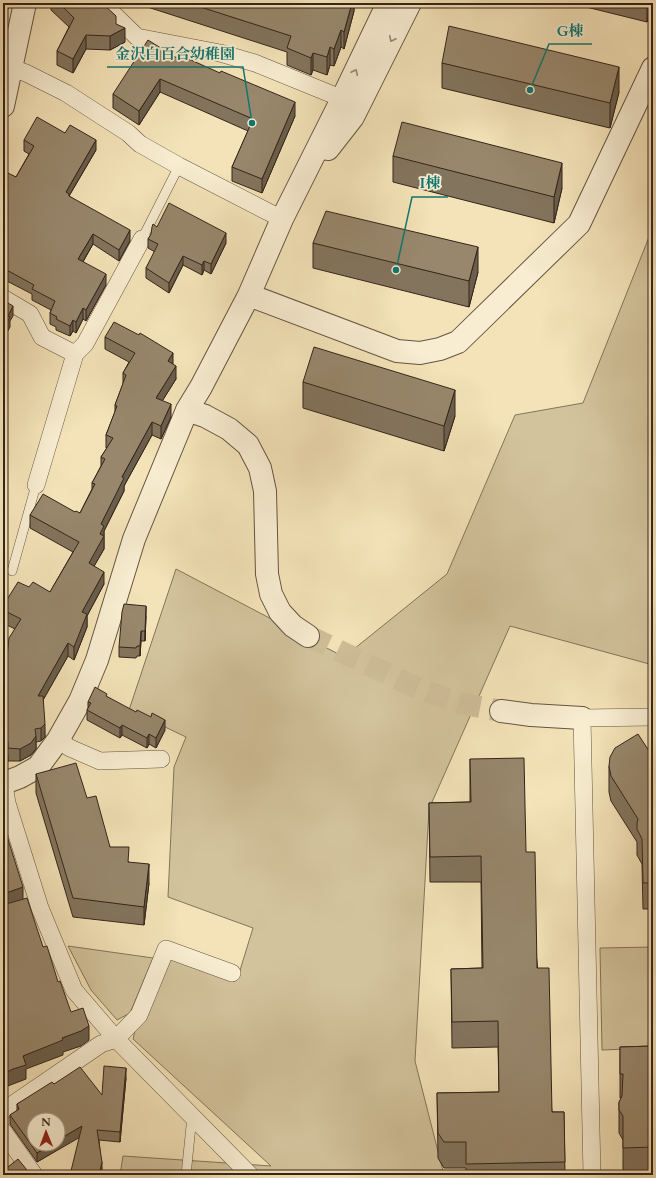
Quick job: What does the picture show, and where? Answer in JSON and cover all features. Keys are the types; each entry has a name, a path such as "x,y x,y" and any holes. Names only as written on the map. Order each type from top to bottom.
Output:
{"street":[{"path":"3,106 25,3"},
{"path":"102,3 137,37 220,53 255,63 351,102"},
{"path":"351,102 388,3"},
{"path":"250,1175 116,1039 74,990 35,903 7,803 3,781 20,777 38,767 58,740 80,701 97,660 134,539 187,410 201,387 249,295 282,219 301,183 351,102 409,3"},
{"path":"249,295 397,351 420,353 440,349 458,342 579,224 653,68"},
{"path":"8,78 26,73 66,93 128,134 140,144 179,166 282,219"},
{"path":"36,485 74,354 85,344 142,239"},
{"path":"3,298 30,314 42,337 74,354"},
{"path":"187,410 205,416 229,429 248,445 260,468 265,491 267,574 270,594 280,612 293,626 308,636"},
{"path":"501,711 531,715 582,718 653,717"},
{"path":"582,718 592,1175"},
{"path":"58,740 70,748 100,760 161,759"},
{"path":"3,1111 101,1044 116,1039 139,1016 166,949 232,973"},
{"path":"3,1131 34,1175"}],"lane":[{"path":"142,239 179,166"},
{"path":"12,570 36,485"},
{"path":"186,1175 192,1116"}],"shaded area":[{"path":"653,227 653,665 510,626 429,809 415,1061 444,1175 120,1175 123,1156 271,1166 133,1039 139,1015 166,949 237,980 253,928 168,897 174,767 186,737 129,710 176,569 344,657 447,574 515,415 583,403"},
{"path":"68,946 153,958 130,1013 117,1020 91,990"},
{"path":"653,947 653,1048 602,1050 600,948"}],"building":[{"path":"3,3 5,3 3,17"},
{"path":"59,3 102,3 116,16 116,24 125,28 110,36 86,35 73,59 57,51 74,18"},
{"path":"188,3 352,3 344,32 341,30 334,49 330,47 327,57 313,53 311,58 287,48 291,36"},
{"path":"449,26 619,67 610,103 442,63"},
{"path":"148,40 180,60 182,56 220,73 221,71 295,102 262,179 232,167 253,119 160,79 139,111 113,94"},
{"path":"37,117 65,133 70,125 96,140 66,192 69,196 130,230 119,250 93,234 78,259 106,274 86,310 83,308 76,322 73,320 70,326 56,319 57,317 50,313 55,301 32,289 34,285 3,268 5,265 3,264 3,173 4,171 16,177 34,146 24,140"},
{"path":"402,122 562,163 554,197 393,156"},
{"path":"169,203 226,233 211,264 204,261 202,265 183,256 169,283 146,268 158,244 148,239 151,234 153,224 157,227"},
{"path":"326,211 478,247 469,281 313,243"},
{"path":"3,300 13,306 8,316 10,317 3,330"},
{"path":"114,322 139,335 140,333 173,353 168,361 176,366 156,398 171,404 161,426 152,422 122,477 124,478 101,524 104,526 100,534 104,536 89,563 104,572 82,612 87,614 74,647 68,643 38,696 43,696 45,724 41,728 35,729 36,736 31,743 20,749 8,748 8,742 4,742 3,735 3,699 7,699 3,694 3,663 6,666 9,638 21,619 3,610 3,606 18,582 29,587 33,582 50,592 79,542 30,515 43,494 75,512 80,513 95,484 92,483 105,459 101,457 113,438 106,435 117,406 115,405 126,375 123,373 135,353 105,337"},
{"path":"314,347 455,390 444,426 303,382"},
{"path":"124,604 146,606 145,631 141,631 140,646 137,646 136,648 119,647"},
{"path":"95,687 107,694 106,696 136,712 137,710 151,717 152,713 165,720 156,738 149,734 147,738 122,725 120,728 87,710 91,703 88,702"},
{"path":"638,734 649,751 653,749 653,883 643,883 642,839 637,829 638,819 611,776 609,766 610,757 615,748"},
{"path":"524,758 526,852 535,852 537,968 549,968 552,1112 564,1112 565,1162 466,1164 466,1142 444,1142 438,1133 437,1093 499,1092 498,1021 452,1022 451,969 483,968 481,856 430,857 429,803 471,802 470,759"},
{"path":"76,763 87,798 96,796 110,847 129,847 128,862 149,864 144,907 73,898 36,774"},
{"path":"6,833 23,887 3,894 3,834"},
{"path":"27,898 43,947 47,946 58,982 60,981 71,1012 83,1008 89,1026 81,1031 62,1038 63,1040 23,1056 26,1065 3,1074 3,905"},
{"path":"653,1046 653,1147 623,1148 623,1116 619,1110 619,1102 622,1096 623,1074 620,1074 620,1047"},
{"path":"104,1066 126,1068 120,1132 97,1130 102,1162 99,1175 70,1175 82,1126 66,1135 66,1112 26,1112 26,1138 10,1115 19,1109 17,1104 52,1082 54,1084 80,1067 102,1095"},
{"path":"18,1159 31,1175 3,1175 3,1171"}],"tunnel":[{"path":"308,636 417,688 459,703 501,711"}],"place":[{"name":"G棟","path":"530,90"},
{"name":"金沢白百合幼稚園","path":"252,123"},
{"name":"I棟","path":"396,270"}]}
